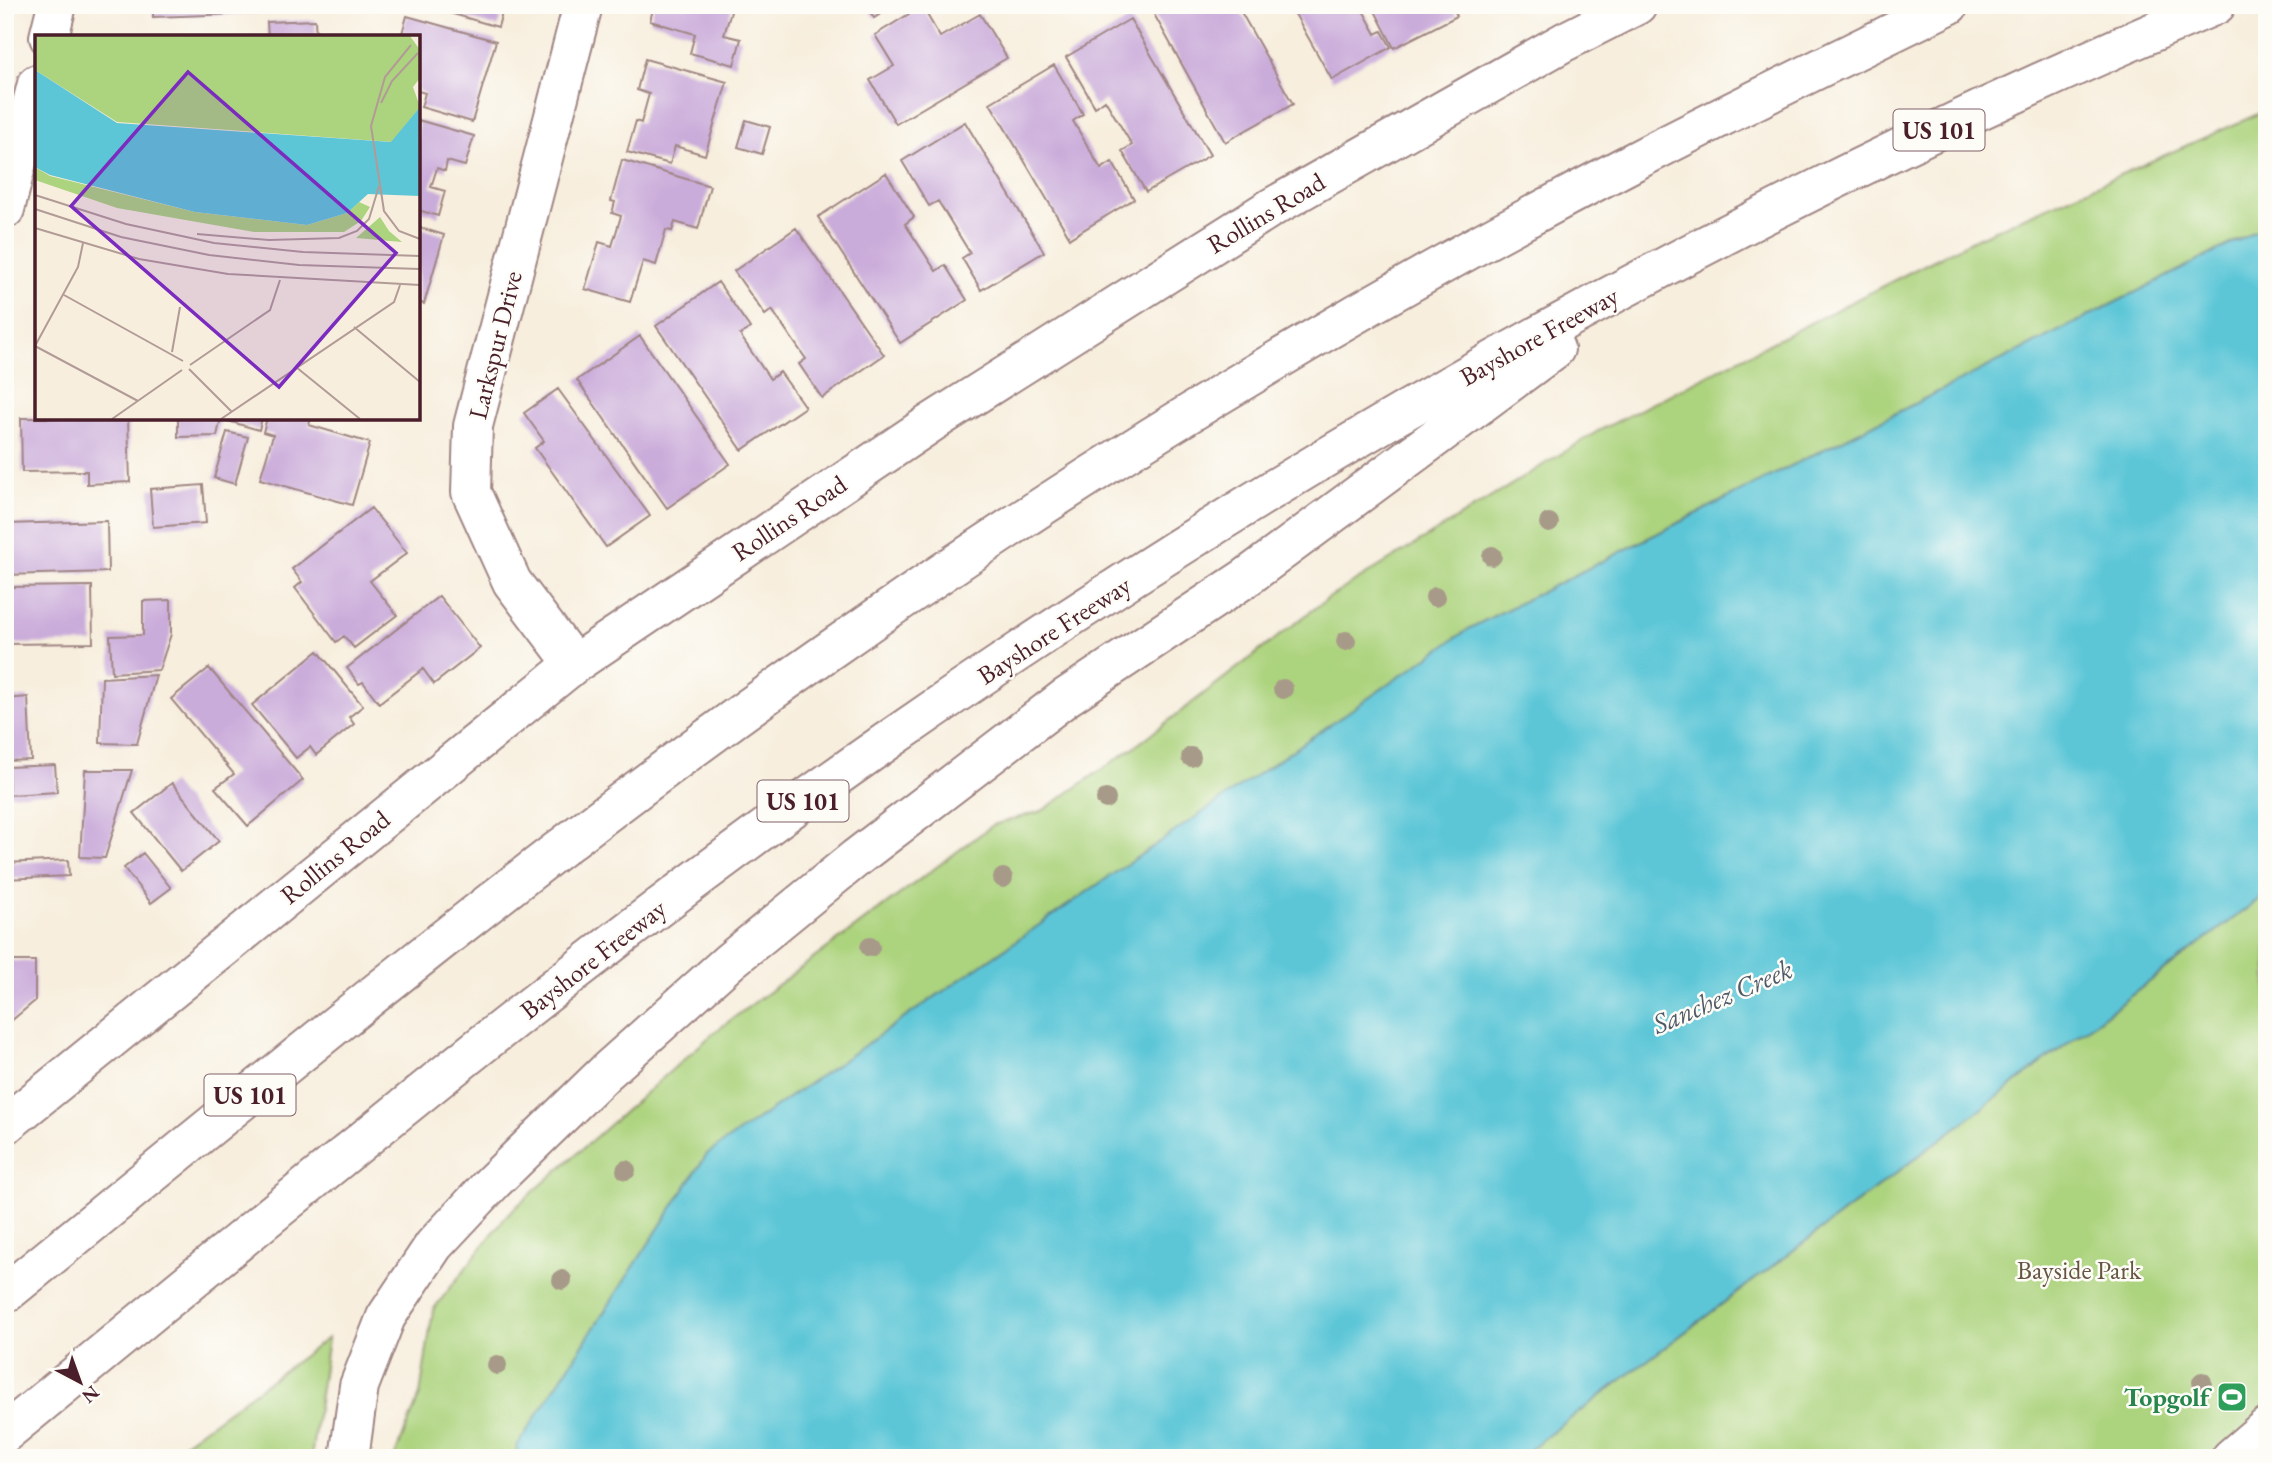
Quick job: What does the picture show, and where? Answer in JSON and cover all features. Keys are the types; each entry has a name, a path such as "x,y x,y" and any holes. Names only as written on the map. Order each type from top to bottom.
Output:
{"main road":[{"path":"50,35 57,5"},
{"name":"Larkspur Drive","path":"574,664 512,582 471,492 473,426 583,5"},
{"name":"Rollins Road","path":"5,1125 574,664 931,423 1269,209 1564,42 1637,5"},
{"name":"US 101","path":"5,1294 535,865 683,754 822,655 986,544 1147,440 1462,255 1628,164 1949,5"},
{"name":"Bayshore Freeway","path":"5,1433 437,1080 731,853 882,744 1185,544 1332,454 1504,354 1667,265 1994,104 2216,5"},
{"path":"5,209 35,92"},
{"path":"349,1458 359,1386 386,1317 435,1245 493,1182 607,1071 730,961 835,875 1065,698 1248,577 1667,265"},
{"path":"2231,1458 2267,1427"}],"green space":[{"path":"2267,110 2267,226 1470,628 517,1446 516,1458 394,1458 420,1395 433,1310 507,1215 716,1031 993,825 1042,811 1137,745 1327,599 1598,431 1977,238"},
{"name":"Bayside Park","path":"2267,893 2267,1458 1518,1458"},
{"path":"328,1338 311,1458 164,1458"}],"water":[{"name":"Sanchez Creek","path":"2267,226 2267,893 1518,1458 516,1458 517,1446 707,1154 1470,628"}],"building":[{"path":"153,5 267,5 267,13 153,17"},
{"path":"422,5 504,5 498,27"},
{"path":"654,5 733,5 724,35 741,39 734,65 690,53 695,34 650,21"},
{"path":"866,5 895,5 874,18"},
{"path":"1237,5 1293,104 1225,142 1150,7"},
{"path":"1290,5 1360,5 1376,34 1382,31 1391,47 1332,80"},
{"path":"1372,5 1452,5 1457,16 1394,48"},
{"path":"922,6 940,37 980,14 1007,58 896,124 870,80 894,66 875,35"},
{"path":"407,16 496,41 472,122 421,107 425,93 420,92 420,35 402,35"},
{"path":"1130,19 1210,155 1146,192 1122,151 1132,145 1105,100 1095,107 1066,57"},
{"path":"315,20 316,35 268,35 267,22"},
{"path":"645,59 727,82 705,155 675,146 670,164 627,152 636,121 641,123 649,94 637,90"},
{"path":"1054,65 1083,114 1073,121 1101,169 1112,162 1134,199 1070,238 990,103"},
{"path":"746,120 770,127 762,154 738,147"},
{"path":"420,121 474,136 465,166 447,161 445,171 437,168 431,187 445,191 438,216 420,211"},
{"path":"965,122 1044,252 981,290 962,258 970,253 938,201 929,206 902,161"},
{"path":"622,160 710,186 698,229 675,222 672,231 666,230 656,265 643,261 630,302 585,289 599,242 612,246 621,216 612,213 615,202 611,201"},
{"path":"886,173 914,217 905,224 936,271 945,265 967,300 900,343 818,217"},
{"path":"420,228 444,235 424,304 420,303"},
{"path":"796,228 884,355 822,398 799,364 806,359 772,310 765,315 734,271"},
{"path":"718,282 750,328 740,335 770,379 780,372 805,407 742,450 656,326"},
{"path":"640,336 730,464 667,508 577,380"},
{"path":"558,389 650,516 606,547 535,448 544,441 524,413"},
{"path":"21,418 128,420 130,482 87,484 87,471 22,472"},
{"path":"178,420 221,420 217,436 178,437"},
{"path":"228,420 262,420 259,430"},
{"path":"266,420 310,420 309,425 370,443 352,505 260,479 273,435 263,432"},
{"path":"227,432 248,437 235,484 214,478"},
{"path":"203,485 206,523 153,527 150,489"},
{"path":"371,508 407,553 370,581 397,615 354,648 344,636 336,642 295,588 302,582 292,569"},
{"path":"107,521 108,572 5,575 6,524"},
{"path":"92,586 93,643 5,644 5,587"},
{"path":"439,596 480,648 434,684 423,669 379,703 363,682 359,684 347,668"},
{"path":"171,600 171,634 159,670 112,673 110,636 143,635 143,601"},
{"path":"318,651 363,706 349,717 354,724 316,755 310,747 296,758 252,705"},
{"path":"209,668 303,780 248,826 215,788 234,774 171,699"},
{"path":"156,675 137,744 100,743 102,678"},
{"path":"28,697 31,760 5,761 5,699"},
{"path":"55,765 57,792 9,795 8,767"},
{"path":"85,770 132,770 105,858 80,857"},
{"path":"172,783 219,841 181,871 134,813"},
{"path":"7,787 10,829 5,829"},
{"path":"143,853 171,888 151,903 124,868"},
{"path":"68,860 69,876 5,879 5,863"},
{"path":"5,961 35,961 35,1001 5,1026"}],"place":[{"name":"Topgolf","path":"2232,1397"}]}
